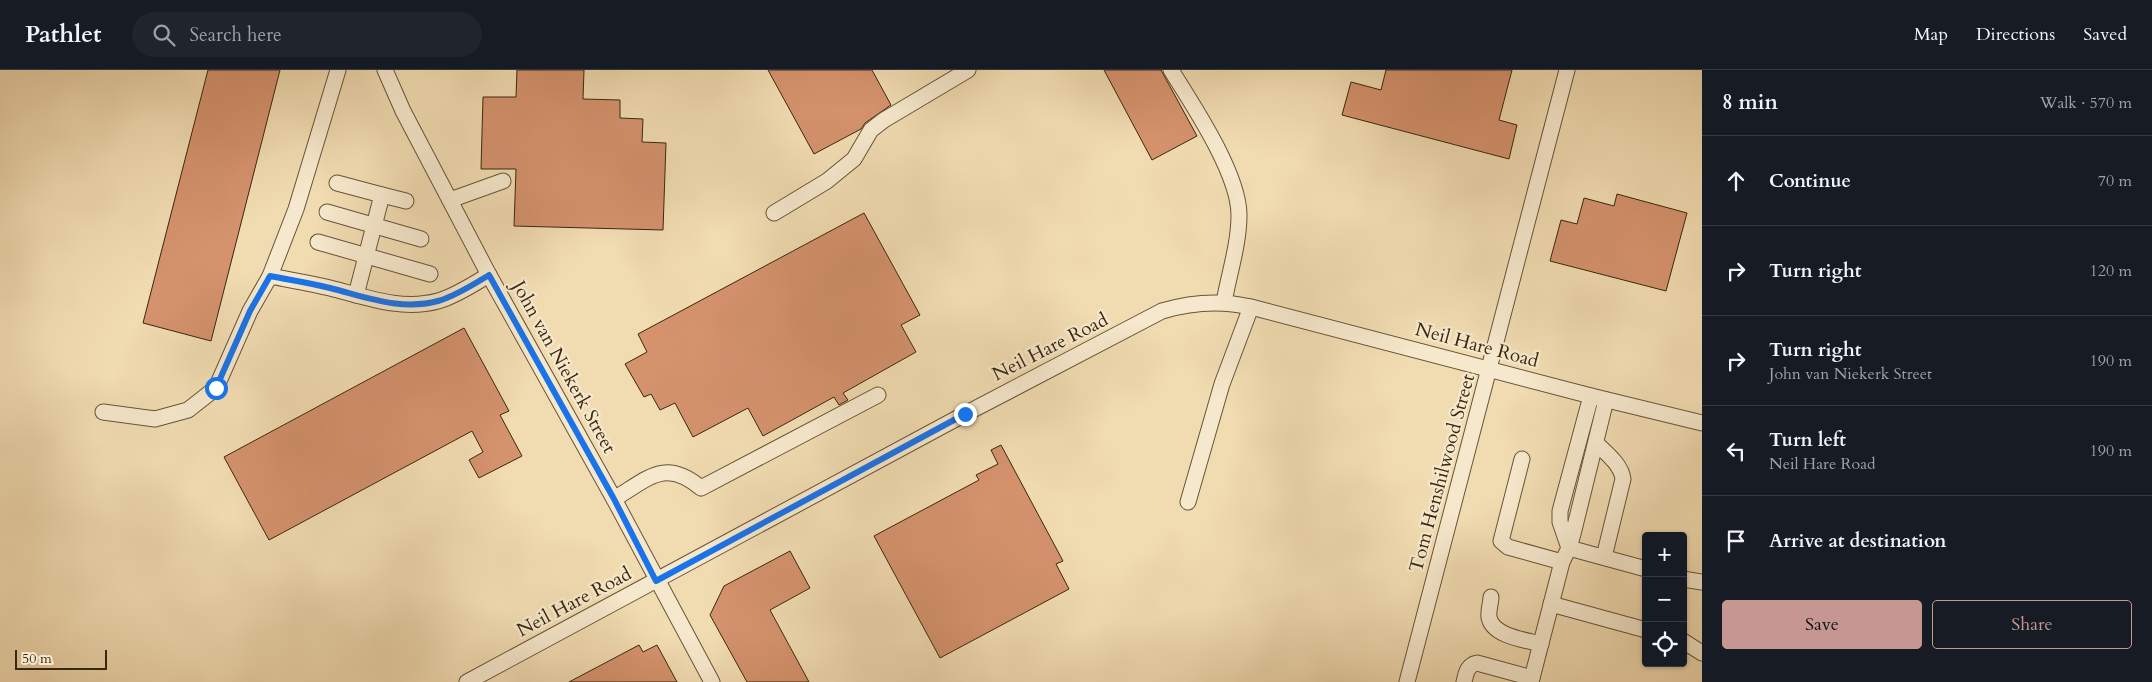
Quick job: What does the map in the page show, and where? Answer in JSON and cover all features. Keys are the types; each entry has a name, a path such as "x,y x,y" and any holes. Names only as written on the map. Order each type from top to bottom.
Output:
{"street":[{"path":"103,412 155,419 188,410 216,388 250,311 270,276 296,209 338,70"},
{"name":"John van Niekerk Street","path":"385,70 389,82 489,275 614,499 656,581 712,682"},
{"path":"774,213 827,181 854,159 871,130 884,120 968,70"},
{"path":"1171,70 1209,132 1236,198 1239,213 1238,236 1224,302"},
{"name":"Tom Henshilwood Street","path":"1407,682 1568,70"},
{"path":"450,200 503,181"},
{"path":"337,183 406,200"},
{"path":"356,295 382,195"},
{"path":"328,212 421,239"},
{"path":"318,242 430,274"},
{"path":"270,276 309,283 391,304 417,305 440,301 489,275"},
{"name":"Neil Hare Road","path":"467,682 965,414 1162,312 1200,302 1224,302 1251,307 1606,400 1702,423"},
{"path":"1188,502 1222,384 1251,307"},
{"path":"614,499 658,473 671,472 688,477 701,488 878,395"},
{"path":"1570,548 1560,522 1561,506 1591,396"},
{"path":"1464,682 1471,665 1477,663 1531,680 1562,562 1570,548 1606,400"},
{"path":"1596,443 1617,464 1623,479 1604,557"},
{"path":"1522,459 1502,540 1508,547 1562,562"},
{"path":"1573,460 1591,464"},
{"path":"1561,506 1579,510"},
{"path":"1570,548 1642,568"},
{"path":"1687,580 1702,582"},
{"path":"1491,597 1488,618 1493,625 1503,634 1540,644"},
{"path":"1551,604 1642,629"},
{"path":"1687,644 1702,653"}],"building":[{"path":"208,70 280,70 211,341 143,323"},
{"path":"517,70 584,70 583,99 620,100 620,118 643,119 642,142 666,143 663,230 514,226 516,169 481,169 483,97 516,97"},
{"path":"768,70 872,70 891,105 865,123 861,129 814,154"},
{"path":"1104,70 1161,70 1197,136 1152,160"},
{"path":"1386,70 1512,70 1499,120 1517,125 1509,159 1342,115 1351,82 1381,90"},
{"path":"1617,194 1687,213 1666,291 1550,261 1561,220 1577,224 1584,198 1614,206"},
{"path":"864,213 920,315 901,325 916,352 843,393 848,400 839,405 834,397 763,436 748,408 693,437 675,403 660,410 651,394 644,397 625,364 647,352 638,334"},
{"path":"464,328 509,411 500,415 522,456 479,478 469,460 483,452 472,431 269,540 224,457"},
{"path":"1001,445 1063,561 1056,564 1069,589 940,658 874,536 979,480 976,475 998,464 991,450"},
{"path":"790,551 810,588 770,610 809,682 747,682 710,615 724,586"},
{"path":"639,645 643,652 657,645 677,682 569,682"}],"route":[{"path":"216,388 250,311 270,276 309,283 391,304 417,305 440,301 489,275 614,499 656,581 965,414"}]}
